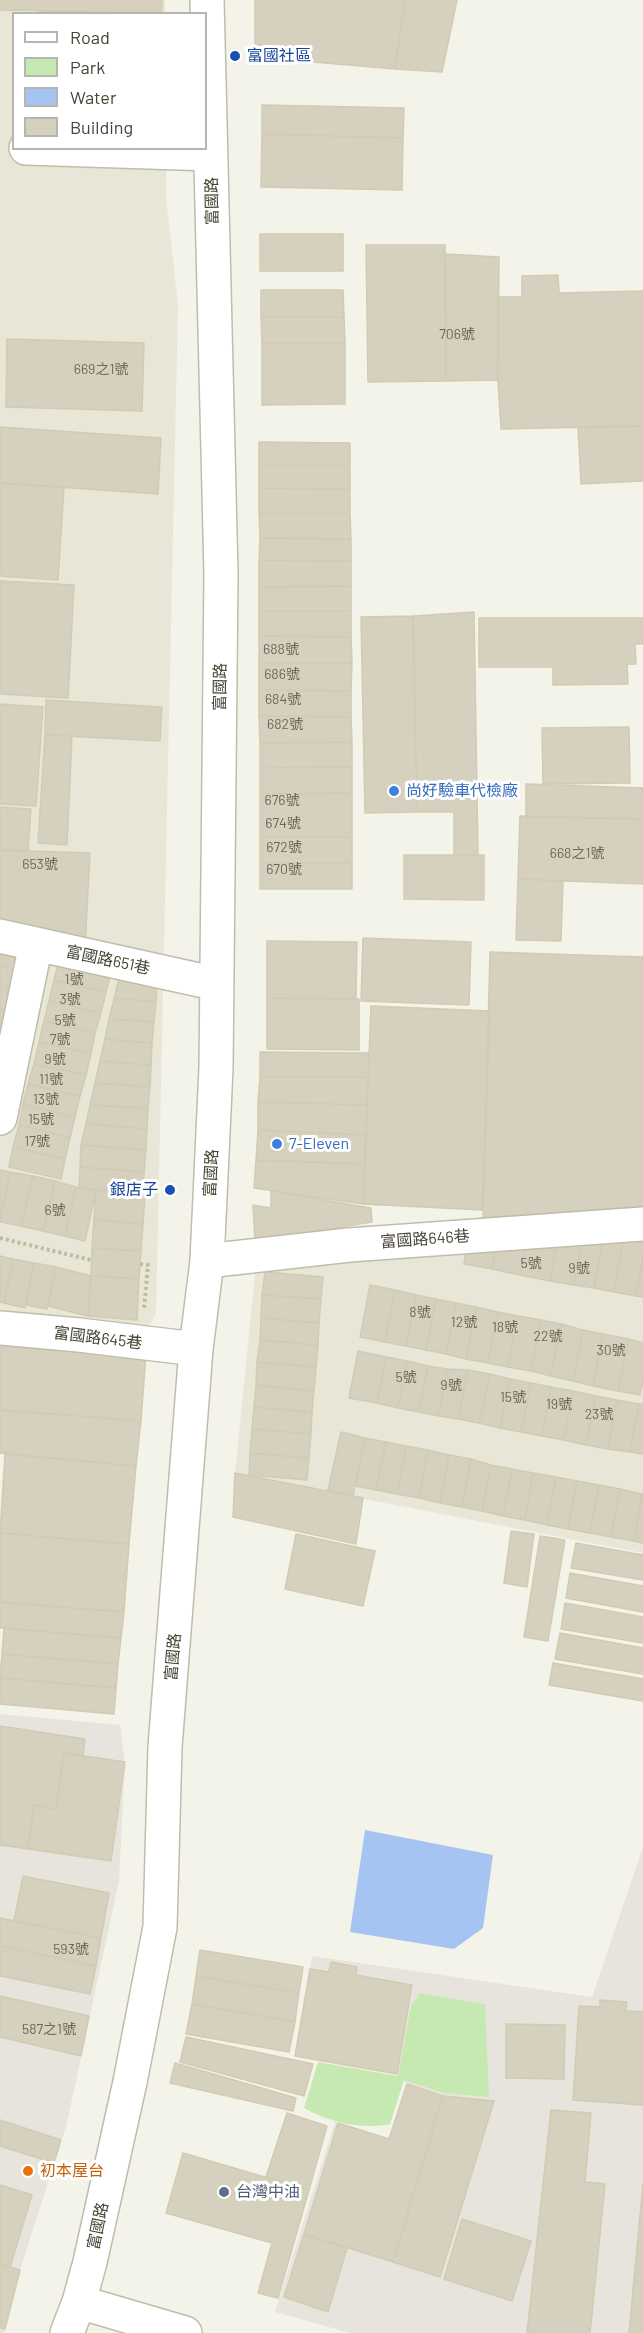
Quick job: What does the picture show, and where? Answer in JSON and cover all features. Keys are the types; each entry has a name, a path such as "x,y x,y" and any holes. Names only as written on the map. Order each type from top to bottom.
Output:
{"street":[{"name":"富國路","path":"68,2333 79,2302 130,2082 160,1927 165,1747 196,1349 207,1262 216,1068 221,574 207,0"},
{"path":"88,150 211,154"},
{"name":"富國路651巷","path":"0,936 217,984"},
{"path":"0,1118 36,944"},
{"name":"富國路646巷","path":"207,1262 348,1245 643,1224"},
{"name":"富國路645巷","path":"0,1328 196,1349"},
{"path":"79,2302 185,2333"}],"path":[{"path":"0,1238 92,1260"},
{"path":"140,1264 148,1265 141,1342"}],"shaded area":[{"path":"0,0 165,0 165,12 12,12 12,150 166,150 166,197 178,305 156,1313 151,1323 138,1331 0,1331"},
{"path":"643,1238 643,1553 235,1474 256,1264"},
{"path":"0,1714 120,1725 125,1762 119,1881 66,2127 20,2270 4,2333 0,2333"},
{"path":"643,1847 643,2333 350,2333 275,2312 335,2122 389,2139 407,2084 397,2074 295,2056 312,1956 592,1997"}],"green space":[{"path":"420,1993 485,2004 489,2097 444,2093 404,2080 390,2124 380,2126 346,2124 304,2108 318,2062 398,2076 411,2006"}],"water":[{"path":"365,1830 493,1855 483,1928 454,1949 350,1932"}],"building":[{"path":"0,0 162,0 162,12 0,10"},
{"path":"255,0 405,0 395,69 255,57"},
{"path":"405,0 457,0 442,72 395,69"},
{"path":"38,11 162,12 38,12"},
{"path":"262,105 404,108 403,138 262,134"},
{"path":"262,134 403,138 402,190 261,187"},
{"path":"260,234 343,234 343,271 260,271"},
{"path":"366,245 445,245 446,381 368,382"},
{"path":"445,254 499,257 498,380 446,381"},
{"path":"558,275 559,293 643,291 643,426 501,429 498,380 498,297 522,297 522,276"},
{"path":"261,290 343,290 344,317 261,317"},
{"path":"261,317 344,317 345,343 262,343"},
{"path":"7,339 144,343 142,411 6,407"},
{"path":"262,343 345,343 345,368 262,368"},
{"path":"262,368 345,368 345,404 262,405"},
{"path":"643,426 643,481 581,484 578,427"},
{"path":"0,427 161,438 158,494 0,483"},
{"path":"259,442 350,443 350,466 259,466"},
{"path":"259,466 350,466 350,489 259,488"},
{"path":"0,483 64,487 58,580 0,576"},
{"path":"259,488 350,489 350,514 259,514"},
{"path":"259,514 350,514 351,539 260,538"},
{"path":"260,538 351,539 351,561 259,560"},
{"path":"259,560 351,561 351,586 259,587"},
{"path":"0,581 74,585 68,698 0,694"},
{"path":"351,586 351,611 259,611 259,587"},
{"path":"259,611 351,611 351,637 259,636"},
{"path":"474,612 478,855 454,855 454,812 417,812 413,616"},
{"path":"413,616 417,812 365,813 361,617"},
{"path":"479,618 643,618 643,644 635,644 636,664 627,664 628,684 553,685 553,667 479,667"},
{"path":"259,636 351,637 352,663 259,663"},
{"path":"259,663 352,663 351,691 259,690"},
{"path":"259,690 351,691 351,717 259,716"},
{"path":"46,700 162,707 160,741 45,735"},
{"path":"0,704 43,707 36,806 0,804"},
{"path":"259,716 351,717 352,742 260,743"},
{"path":"629,727 630,783 543,784 542,728"},
{"path":"45,735 72,736 67,845 38,843"},
{"path":"352,742 352,767 260,768 260,743"},
{"path":"352,767 352,793 260,794 260,768"},
{"path":"526,784 643,788 643,819 526,817"},
{"path":"352,793 352,837 260,837 260,794"},
{"path":"0,807 31,809 28,851 0,850"},
{"path":"520,816 643,819 643,884 518,879"},
{"path":"260,837 352,837 352,863 260,863"},
{"path":"0,850 90,853 85,946 0,921"},
{"path":"404,855 484,855 484,900 404,899"},
{"path":"260,863 352,863 352,889 260,889"},
{"path":"518,879 563,881 561,941 516,940"},
{"path":"363,938 471,942 469,1005 361,1001"},
{"path":"267,941 357,942 356,999 267,998"},
{"path":"0,945 26,950 22,971 0,966"},
{"path":"490,952 643,957 643,1206 483,1218"},
{"path":"59,960 111,972 106,992 54,980"},
{"path":"0,966 22,971 17,992 0,988"},
{"path":"119,978 157,980 156,1001 114,999"},
{"path":"54,980 106,992 101,1013 49,1001"},
{"path":"0,988 17,992 12,1012 0,1009"},
{"path":"267,998 359,999 359,1050 267,1049"},
{"path":"114,999 156,1001 154,1022 109,1019"},
{"path":"49,1001 101,1013 95,1033 44,1021"},
{"path":"371,1006 490,1011 482,1210 363,1204"},
{"path":"0,1009 12,1012 8,1033 0,1032"},
{"path":"109,1019 154,1022 152,1043 105,1039"},
{"path":"44,1021 95,1033 91,1054 39,1042"},
{"path":"105,1039 152,1043 151,1065 100,1061"},
{"path":"39,1042 91,1054 86,1075 34,1064"},
{"path":"260,1052 369,1053 368,1077 260,1077"},
{"path":"100,1061 151,1065 150,1087 95,1083"},
{"path":"34,1064 86,1075 80,1096 28,1084"},
{"path":"260,1077 368,1077 367,1105 258,1102"},
{"path":"95,1083 150,1087 148,1108 90,1105"},
{"path":"28,1084 80,1096 75,1117 23,1104"},
{"path":"258,1102 367,1105 366,1135 258,1130"},
{"path":"23,1104 75,1117 70,1138 19,1125"},
{"path":"90,1105 148,1108 147,1129 86,1124"},
{"path":"86,1124 147,1129 146,1150 81,1145"},
{"path":"19,1125 70,1138 65,1159 13,1147"},
{"path":"258,1130 366,1135 365,1164 256,1160"},
{"path":"81,1145 146,1150 144,1172 80,1167"},
{"path":"13,1147 65,1159 61,1179 9,1167"},
{"path":"256,1160 365,1164 363,1204 254,1188"},
{"path":"80,1167 144,1172 143,1193 79,1188"},
{"path":"0,1170 10,1172 0,1221"},
{"path":"10,1172 33,1176 21,1226 0,1222"},
{"path":"33,1176 55,1181 43,1231 21,1226"},
{"path":"55,1181 76,1187 65,1236 43,1231"},
{"path":"76,1187 96,1191 85,1241 65,1236"},
{"path":"96,1191 145,1195 143,1224 94,1220"},
{"path":"271,1191 371,1208 372,1222 255,1241 253,1205 271,1208"},
{"path":"94,1220 143,1224 141,1251 92,1248"},
{"path":"583,1236 603,1240 594,1288 574,1285"},
{"path":"498,1238 527,1244 520,1275 492,1269"},
{"path":"528,1238 557,1244 550,1281 520,1275"},
{"path":"558,1238 582,1243 574,1285 550,1281"},
{"path":"603,1240 622,1244 614,1292 594,1288"},
{"path":"623,1240 643,1243 643,1257 636,1296 614,1292"},
{"path":"467,1243 496,1247 492,1269 464,1264"},
{"path":"92,1248 141,1251 139,1279 91,1276"},
{"path":"0,1256 13,1259 4,1303 0,1302"},
{"path":"643,1257 643,1297 636,1296"},
{"path":"13,1259 34,1263 25,1308 4,1303"},
{"path":"34,1263 56,1267 47,1309 26,1305"},
{"path":"56,1267 91,1276 88,1316 48,1306"},
{"path":"265,1272 323,1277 321,1299 262,1295"},
{"path":"91,1276 139,1279 137,1320 88,1316"},
{"path":"370,1285 395,1290 385,1342 360,1337"},
{"path":"395,1290 416,1295 406,1346 385,1342"},
{"path":"262,1295 321,1299 319,1323 261,1318"},
{"path":"416,1295 436,1299 426,1350 406,1346"},
{"path":"436,1299 456,1303 446,1354 426,1350"},
{"path":"456,1303 476,1307 466,1359 446,1354"},
{"path":"476,1307 498,1312 488,1363 466,1359"},
{"path":"498,1312 518,1316 508,1367 488,1363"},
{"path":"518,1316 541,1320 531,1371 508,1367"},
{"path":"261,1318 319,1323 318,1345 260,1340"},
{"path":"541,1320 561,1324 551,1376 531,1371"},
{"path":"561,1324 583,1330 573,1381 551,1376"},
{"path":"583,1330 603,1334 593,1386 573,1381"},
{"path":"603,1334 629,1339 618,1391 593,1386"},
{"path":"629,1339 643,1343 643,1380 640,1395 618,1391"},
{"path":"260,1340 318,1345 316,1367 257,1362"},
{"path":"0,1341 146,1354 141,1421 0,1410"},
{"path":"358,1351 386,1357 377,1403 349,1398"},
{"path":"386,1357 407,1361 398,1408 377,1403"},
{"path":"407,1361 428,1366 419,1412 398,1408"},
{"path":"257,1362 316,1367 314,1391 256,1385"},
{"path":"428,1366 447,1369 439,1416 419,1412"},
{"path":"447,1369 468,1370 458,1419 439,1416"},
{"path":"468,1370 490,1374 479,1423 458,1419"},
{"path":"490,1374 510,1379 500,1428 479,1423"},
{"path":"510,1379 531,1383 521,1432 500,1428"},
{"path":"531,1383 551,1387 542,1436 521,1432"},
{"path":"256,1385 314,1391 312,1412 254,1407"},
{"path":"551,1387 573,1391 564,1440 542,1436"},
{"path":"573,1391 596,1396 586,1445 564,1440"},
{"path":"596,1396 617,1400 608,1449 586,1445"},
{"path":"617,1400 639,1404 630,1452 608,1449"},
{"path":"639,1404 643,1404 643,1454 630,1452"},
{"path":"254,1407 312,1412 311,1434 252,1429"},
{"path":"0,1410 141,1421 136,1466 0,1453"},
{"path":"252,1429 311,1434 309,1458 250,1453"},
{"path":"341,1432 365,1438 353,1495 328,1490"},
{"path":"365,1438 386,1442 376,1490 355,1486"},
{"path":"386,1442 406,1446 397,1494 376,1490"},
{"path":"406,1446 428,1450 419,1498 397,1494"},
{"path":"428,1450 449,1455 440,1503 419,1498"},
{"path":"250,1453 309,1458 307,1480 249,1475"},
{"path":"5,1454 136,1466 129,1544 0,1533"},
{"path":"449,1455 471,1459 462,1507 440,1503"},
{"path":"471,1459 491,1465 482,1511 462,1507"},
{"path":"491,1465 512,1469 503,1516 482,1511"},
{"path":"512,1469 533,1473 525,1520 503,1516"},
{"path":"235,1473 363,1498 356,1544 233,1517"},
{"path":"533,1473 556,1477 547,1525 525,1520"},
{"path":"556,1477 577,1481 568,1529 547,1525"},
{"path":"577,1481 599,1485 590,1533 568,1529"},
{"path":"599,1485 620,1489 611,1537 590,1533"},
{"path":"620,1489 642,1494 634,1541 611,1537"},
{"path":"643,1494 643,1543 634,1541"},
{"path":"511,1531 534,1534 527,1587 504,1583"},
{"path":"0,1533 129,1544 124,1612 0,1602"},
{"path":"296,1534 375,1551 363,1606 285,1589"},
{"path":"540,1536 565,1540 548,1641 524,1637"},
{"path":"576,1543 643,1555 643,1580 571,1568"},
{"path":"570,1573 643,1586 643,1612 566,1598"},
{"path":"0,1602 124,1612 121,1638 0,1628"},
{"path":"565,1603 643,1617 643,1643 561,1629"},
{"path":"4,1628 121,1638 118,1664 2,1654"},
{"path":"560,1633 643,1648 643,1674 555,1659"},
{"path":"2,1654 118,1664 116,1688 0,1678"},
{"path":"553,1663 643,1679 643,1701 549,1685"},
{"path":"0,1678 116,1688 114,1714 0,1704"},
{"path":"0,1726 85,1739 83,1756 64,1753 56,1809 34,1805 28,1849 0,1845"},
{"path":"64,1753 125,1762 111,1861 28,1849 34,1805 56,1809"},
{"path":"23,1876 109,1893 101,1938 14,1921"},
{"path":"0,1918 101,1938 96,1966 0,1946"},
{"path":"0,1946 96,1966 90,1994 0,1976"},
{"path":"200,1950 303,1967 299,1993 196,1976"},
{"path":"331,1962 357,1967 356,1975 412,1985 397,2074 295,2056 310,1969 329,1972"},
{"path":"196,1976 299,1993 295,2022 192,2004"},
{"path":"0,1996 89,2016 81,2056 0,2037"},
{"path":"600,2000 627,2002 626,2011 643,2012 643,2105 573,2100 579,2006 600,2007"},
{"path":"192,2004 295,2022 289,2052 186,2034"},
{"path":"506,2024 565,2025 564,2079 506,2078"},
{"path":"186,2037 313,2064 304,2096 180,2062"},
{"path":"175,2063 296,2098 293,2111 170,2083"},
{"path":"407,2084 443,2096 393,2262 304,2234 338,2123 389,2139"},
{"path":"443,2096 494,2101 440,2277 393,2262"},
{"path":"551,2110 591,2113 585,2182 605,2184 590,2333 527,2333"},
{"path":"287,2113 327,2126 309,2190 266,2177"},
{"path":"0,2120 61,2140 54,2163 0,2146"},
{"path":"183,2153 309,2190 278,2298 258,2293 272,2243 166,2213"},
{"path":"643,2184 643,2333 629,2333"},
{"path":"0,2185 32,2195 10,2267 0,2264"},
{"path":"462,2219 531,2241 512,2301 444,2279"},
{"path":"304,2234 347,2248 328,2312 284,2297"},
{"path":"0,2264 20,2270 5,2329 0,2328"}],"place":[{"name":"富國社區","path":"235,56"},
{"name":"尚好驗車代檢廠","path":"394,791"},
{"name":"7-Eleven","path":"277,1144"},
{"name":"銀店子","path":"170,1190"},
{"name":"初本屋台","path":"28,2171"},
{"name":"台灣中油","path":"224,2192"}]}
